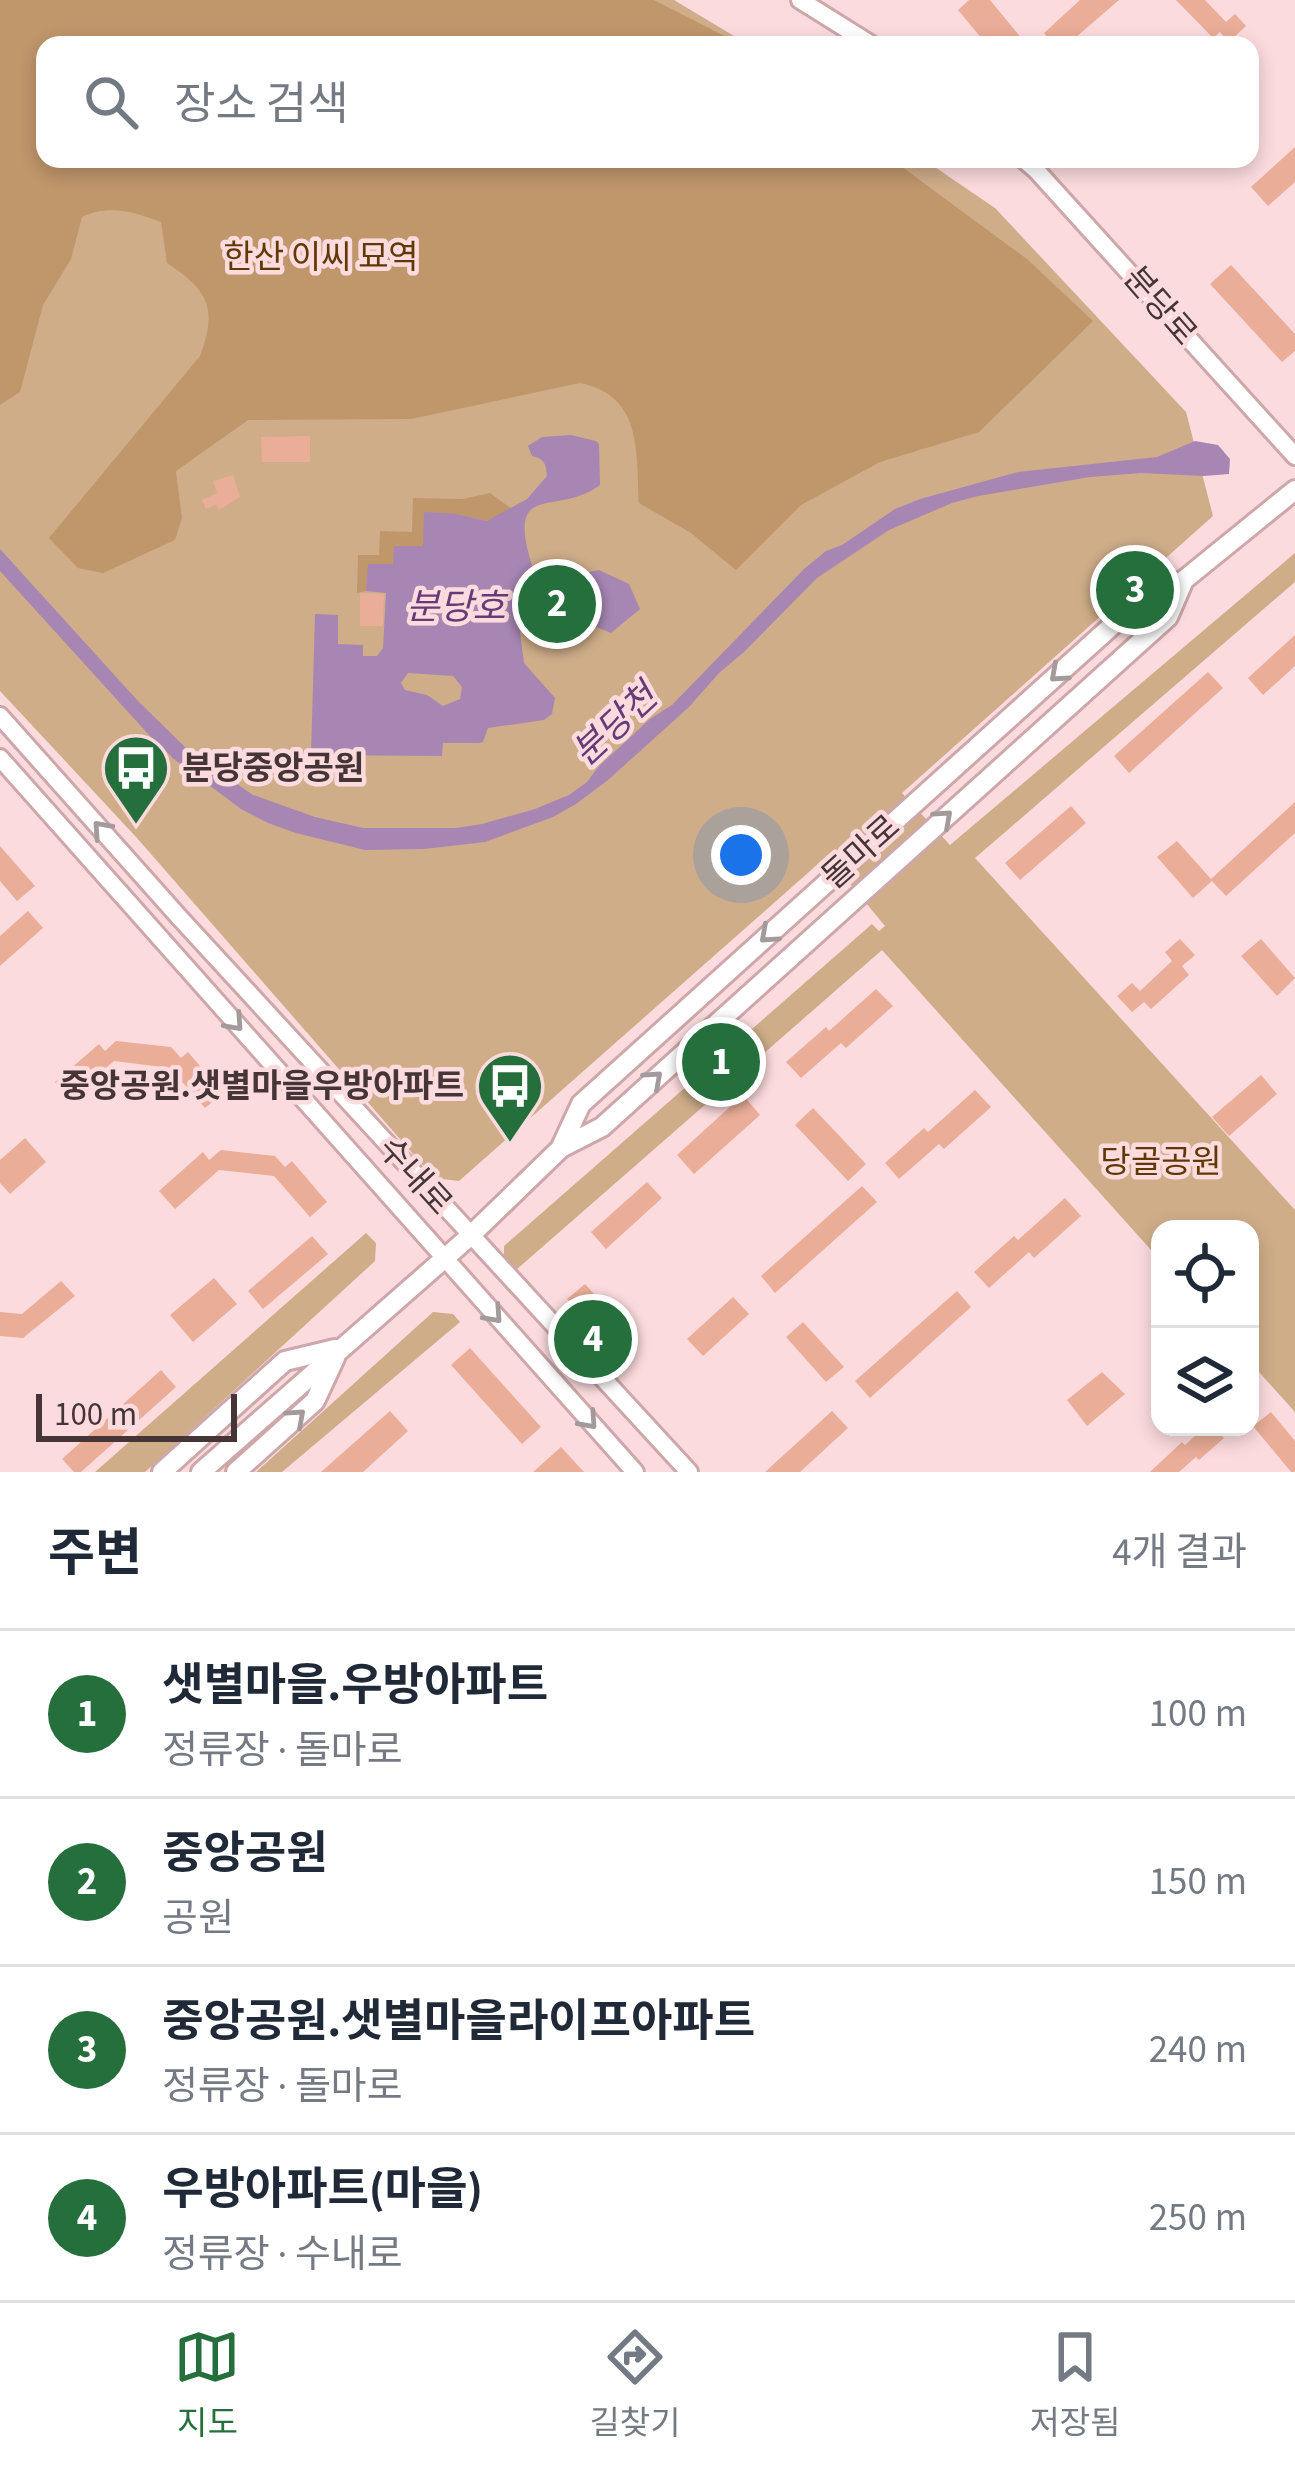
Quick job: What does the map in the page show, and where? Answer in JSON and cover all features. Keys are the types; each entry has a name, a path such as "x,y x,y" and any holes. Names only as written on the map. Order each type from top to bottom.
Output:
{"main road":[{"path":"800,0 858,36"},
{"name":"분당로","path":"1034,168 1295,456"},
{"name":"돌마로","path":"561,1148 581,1104 1146,596 1184,580 1295,490"},
{"name":"돌마로","path":"202,1472 470,1235 561,1148 602,1127 1150,633 1168,616 1184,580"},
{"name":"수내로","path":"0,716 689,1472"},
{"name":"수내로","path":"0,758 635,1472"},
{"path":"162,1472 285,1361 339,1348"},
{"path":"236,1472 315,1401 339,1348"}],"green space":[{"path":"0,0 674,0 734,36 36,36 36,168 936,168 995,208 1186,412 1213,516 902,793 950,845 1295,553 1295,582 975,858 1295,1210 1295,1412 1259,1372 1259,1220 1151,1220 1151,1250 882,950 516,1270 504,1256 504,1246 872,924 879,931 885,926 827,856 459,1181 434,1178 137,838 0,691"},
{"name":"한산 이씨 묘역","path":"0,0 654,0 724,36 36,36 36,168 903,168 1027,259 1093,321 979,432 880,462 801,505 736,570 691,533 639,503 636,446 626,413 600,390 580,383 411,419 248,420 176,471 182,518 175,540 103,573 78,568 49,538 200,356 208,325 200,292 167,263 161,222 131,213 112,210 82,217 71,259 43,305 20,392 0,405"},
{"path":"490,493 512,509 487,521 457,514 423,546 393,564 369,564 366,591 357,593 358,555 379,555 380,531 412,532 413,498 463,499"},
{"path":"366,1233 376,1243 375,1261 145,1472 95,1472"},
{"path":"433,1312 453,1314 460,1322 282,1472 256,1472"}],"water":[{"name":"분당호","path":"571,435 596,441 600,485 529,512 526,544 535,575 548,581 599,570 629,584 640,609 611,633 567,615 520,632 524,663 555,698 552,714 544,720 488,728 479,743 443,743 442,756 311,755 315,614 338,615 338,644 363,645 363,656 377,656 383,648 386,593 366,591 368,564 393,564 394,546 423,546 424,512 487,521 527,499 547,476 544,462 532,456 528,446 542,437","holes":["408,673 453,676 462,687 460,699 443,706 427,695 405,690 401,683"]},
{"path":"1195,441 1218,445 1230,459 1229,474 1090,477 978,496 889,530 817,578 689,707 576,804 485,842 424,849 365,850 296,833 241,809 149,735 0,571 0,549 189,751 253,795 363,828 456,828 535,809 587,782 650,719 672,705 804,569 895,509 1018,472 1157,457"}],"building":[{"path":"969,0 990,0 1020,36 980,36 958,10"},
{"path":"1080,0 1119,0 1077,36 1044,33"},
{"path":"1176,0 1205,0 1226,22 1235,14 1246,26 1235,36 1220,32 1211,36"},
{"path":"1295,147 1295,182 1268,206 1251,187"},
{"path":"1231,265 1295,334 1295,351 1282,362 1210,284"},
{"path":"310,436 310,462 262,462 261,437"},
{"path":"233,475 240,497 219,510 216,505 206,509 202,500 217,493 213,481"},
{"path":"360,593 384,594 383,626 360,626"},
{"path":"1295,635 1295,666 1263,695 1248,678"},
{"path":"1208,672 1223,688 1129,773 1114,756"},
{"path":"1295,802 1295,833 1226,896 1212,881 1193,898 1157,857 1177,841 1211,879"},
{"path":"1071,806 1086,823 1020,880 1005,863"},
{"path":"0,846 35,886 17,901 0,881"},
{"path":"28,911 43,928 0,966 0,936"},
{"path":"1180,939 1195,955 1182,966 1189,975 1151,1009 1144,1002 1132,1012 1117,996 1132,983 1140,991 1172,961 1165,952"},
{"path":"1261,939 1295,978 1277,996 1241,956"},
{"path":"876,989 893,1006 846,1048 841,1043 801,1078 786,1062"},
{"path":"116,1041 171,1047 181,1058 188,1052 223,1093 205,1108 170,1068 114,1061 71,1100 55,1082 99,1044 105,1051"},
{"path":"1261,1075 1277,1094 1229,1136 1212,1117"},
{"path":"975,1090 991,1107 944,1149 939,1144 899,1179 885,1163"},
{"path":"743,1095 760,1115 694,1174 677,1155"},
{"path":"813,1108 866,1164 848,1181 795,1125"},
{"path":"25,1138 46,1162 10,1194 0,1183 0,1160"},
{"path":"221,1150 275,1156 285,1167 292,1161 327,1202 310,1217 274,1176 219,1170 175,1209 159,1191 203,1152 209,1160"},
{"path":"647,1182 662,1198 606,1249 591,1232"},
{"path":"862,1186 877,1202 775,1293 761,1276"},
{"path":"1065,1198 1081,1216 1034,1258 1029,1252 989,1288 974,1272"},
{"path":"312,1236 328,1254 263,1309 248,1291"},
{"path":"214,1278 237,1304 193,1342 170,1315"},
{"path":"61,1281 75,1296 23,1338 0,1336 0,1312 22,1314"},
{"path":"585,1284 635,1339 617,1355 567,1299"},
{"path":"957,1291 971,1307 870,1398 855,1381"},
{"path":"733,1297 749,1314 703,1356 687,1339"},
{"path":"803,1322 844,1367 826,1382 786,1337"},
{"path":"470,1348 541,1427 522,1444 451,1365"},
{"path":"161,1370 176,1387 81,1472 74,1472 62,1459"},
{"path":"1102,1372 1125,1394 1087,1426 1067,1400"},
{"path":"390,1411 408,1431 363,1472 321,1472"},
{"path":"832,1411 848,1428 800,1472 765,1472"},
{"path":"1271,1412 1295,1441 1295,1472 1259,1433 1259,1421"},
{"path":"1195,1436 1224,1438 1179,1472 1150,1472 1182,1442 1185,1445"},
{"path":"561,1447 584,1472 533,1472"}],"place":[{"name":"중앙공원.샛별마을라이프아파트","path":"1135,590"},
{"name":"중앙공원","path":"557,604"},
{"name":"분당중앙공원","path":"136,827"},
{"name":"샛별마을.우방아파트","path":"721,1062"},
{"name":"중앙공원.샛별마을우방아파트","path":"510,1145"},
{"name":"우방아파트(마을)","path":"593,1339"}],"water label":[{"name":"분당천","path":"615,725"}],"park label":[{"name":"당골공원","path":"1161,1162"}]}
